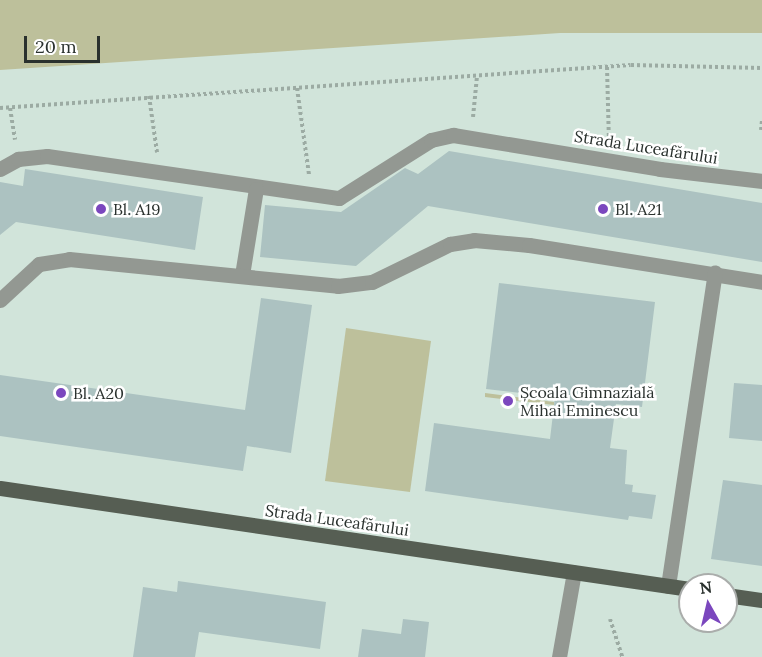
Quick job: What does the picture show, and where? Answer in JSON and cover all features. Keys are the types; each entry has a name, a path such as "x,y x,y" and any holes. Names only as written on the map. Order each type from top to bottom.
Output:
{"main road":[{"name":"Strada Luceafărului","path":"0,488 678,587"},
{"path":"738,597 762,600"}],"street":[{"name":"Strada Luceafărului","path":"0,168 18,159 47,156 256,189 339,198 350,194 431,140 453,135 762,181"},
{"path":"242,275 256,189"},
{"path":"0,300 39,264 69,259 338,286 372,282 450,244 474,240 529,245 762,282"},
{"path":"668,586 715,273"},
{"path":"559,657 574,572"}],"path":[{"path":"0,108 149,96 607,67 708,64 762,68"},
{"path":"607,67 609,160"},
{"path":"474,105 477,76"},
{"path":"297,88 312,196"},
{"path":"149,96 153,124"},
{"path":"10,108 14,135"},
{"path":"760,130 762,120"},
{"path":"610,619 622,657"}],"green space":[{"path":"0,0 762,0 762,33 560,33 0,70"},
{"path":"346,328 431,341 410,492 325,481"},
{"path":"485,393 554,402 554,405 485,397"}],"building":[{"name":"Bl. A21","path":"449,151 762,203 762,262 428,206 356,266 260,257 265,205 341,212 405,168 418,174"},
{"name":"Bl. A19","path":"25,169 203,197 195,250 16,222 0,235 0,182 23,186"},
{"path":"499,283 655,302 642,407 616,404 610,448 627,450 625,484 633,485 632,492 656,495 652,519 629,516 628,520 425,491 434,423 550,439 555,397 486,389"},
{"name":"Bl. A20","path":"261,298 312,305 291,453 247,446 243,471 0,436 0,375 245,410"},
{"path":"734,383 762,385 762,441 729,438"},
{"path":"723,480 762,485 762,566 711,559"},
{"path":"178,581 326,602 320,649 199,632 195,657 133,657 143,587 177,592"},
{"path":"403,619 429,622 425,657 358,657 362,629 401,634"}],"place":[{"name":"Bl. A19","path":"101,209"},
{"name":"Bl. A21","path":"603,209"},
{"name":"Bl. A20","path":"61,393"},
{"name":"Școala Gimnazială Mihai Eminescu","path":"508,401"}]}
